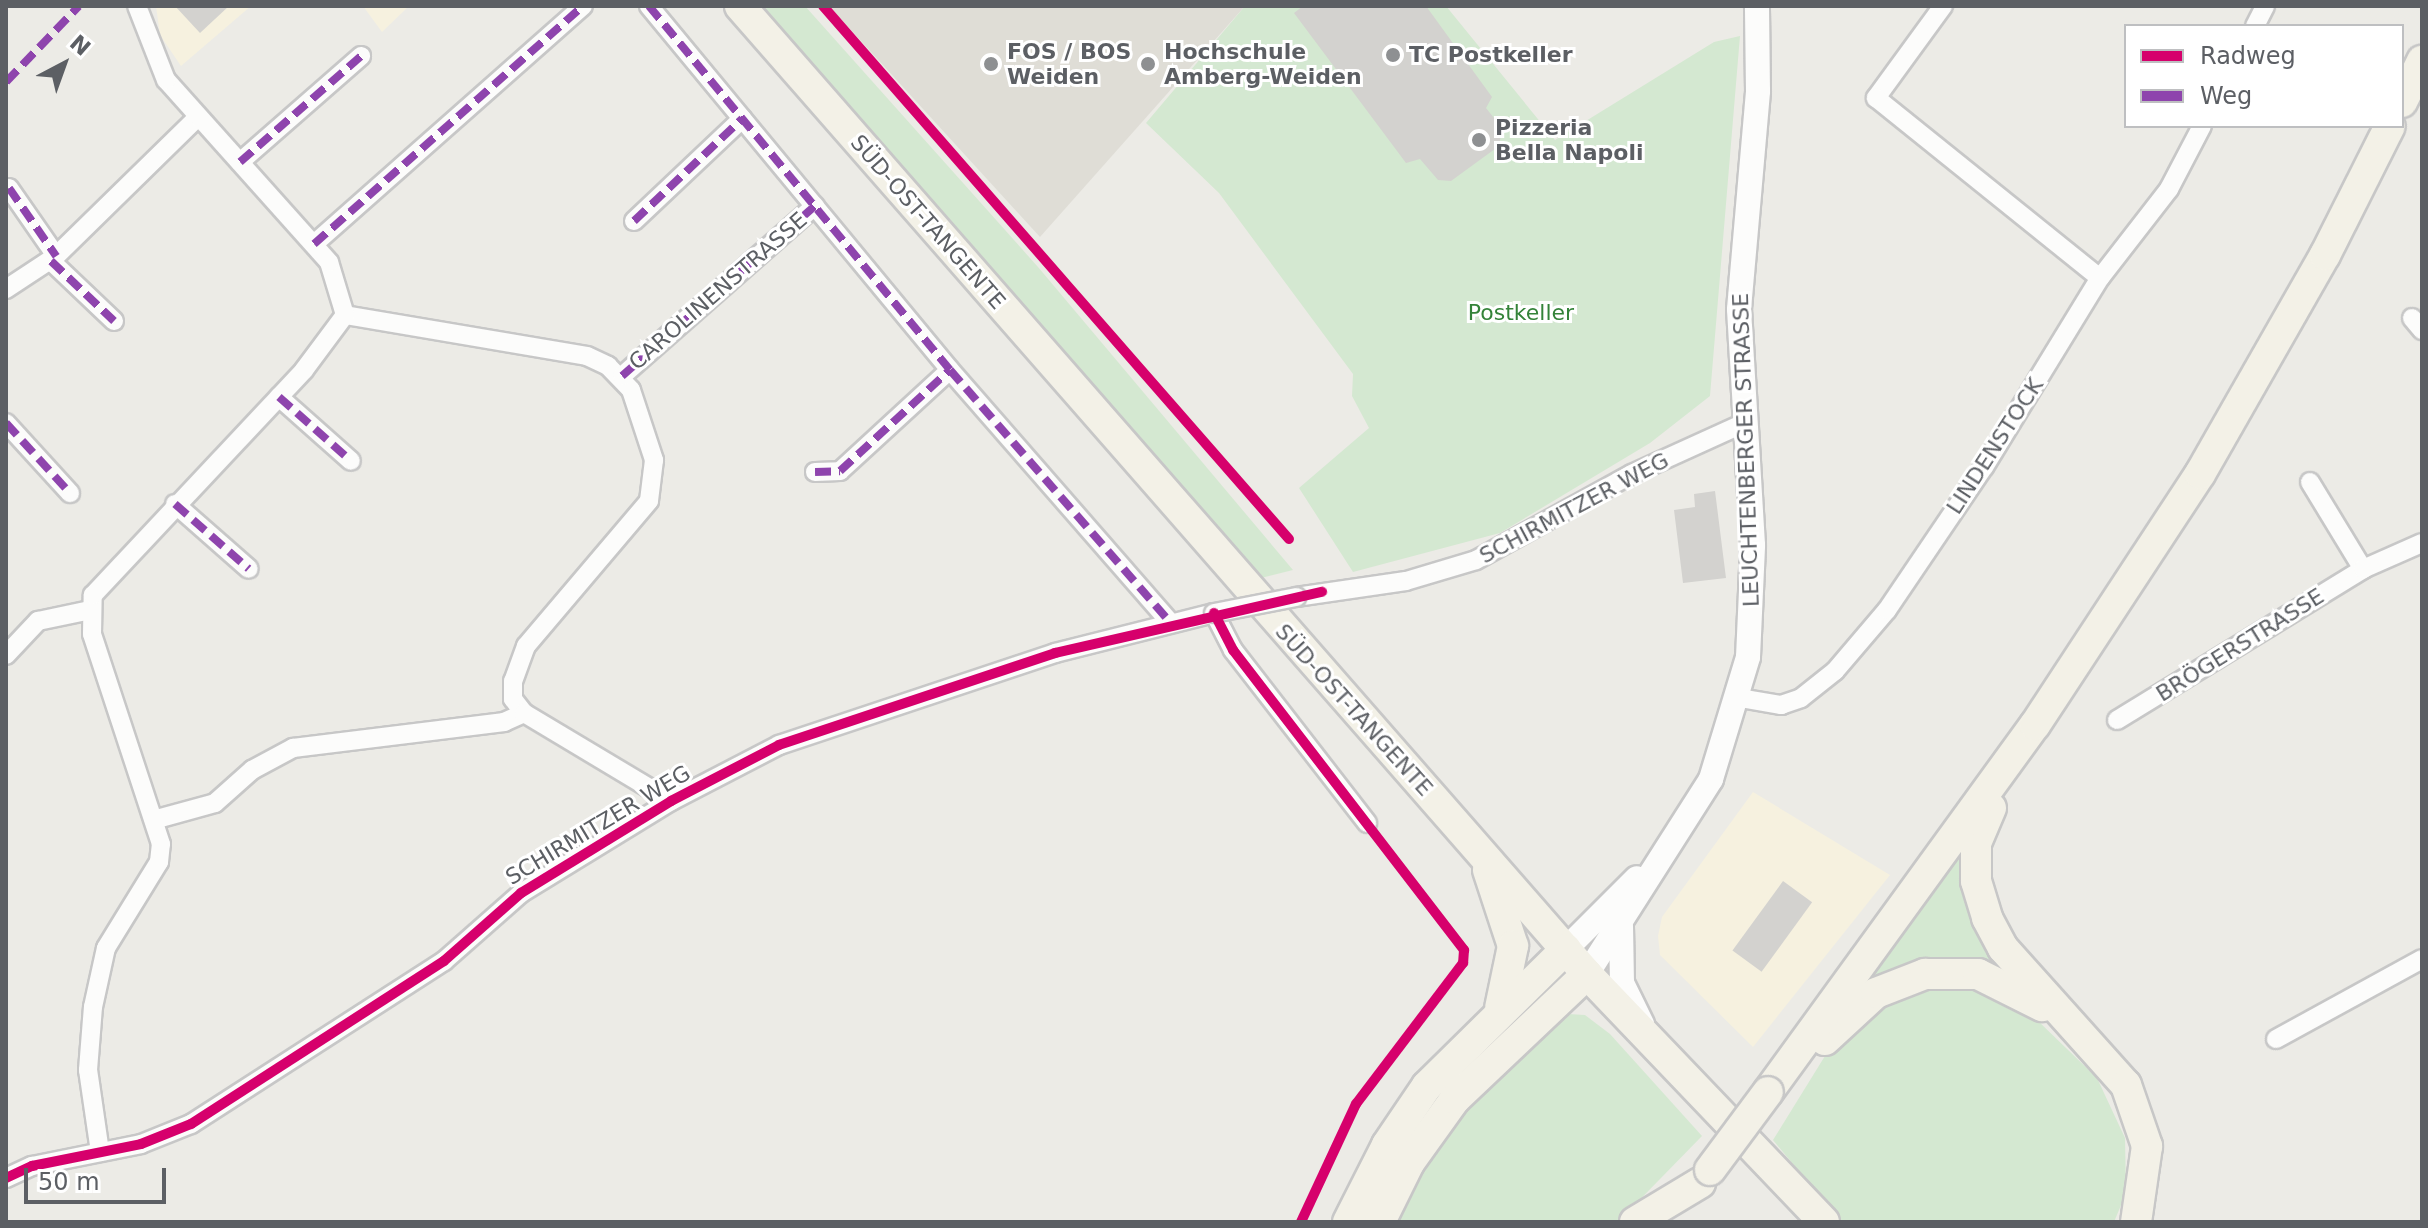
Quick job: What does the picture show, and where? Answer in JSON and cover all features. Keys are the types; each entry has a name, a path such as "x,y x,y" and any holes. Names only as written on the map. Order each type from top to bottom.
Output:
{"main road":[{"name":"SÜD-OST-TANGENTE","path":"740,6 1587,974 1824,1222"},
{"path":"2404,98 2422,61"},
{"path":"1671,1222 2035,725 2250,390 2389,128"},
{"path":"2035,725 1976,843 1976,881 2003,948 2126,1085 2143,1127 2146,1186 2136,1222"},
{"path":"1483,856 1513,946 1500,1008"},
{"path":"1348,1222 1387,1145 1427,1086 1500,1008 1566,949"},
{"path":"1380,1222 1409,1163 1455,1099 1587,974"},
{"path":"1776,1081 1876,993 1925,974 1978,974 2074,1026"},
{"path":"1635,1222 1705,1176"}],"street":[{"path":"137,6 155,61 197,118 329,262 345,315"},
{"path":"314,244 583,6"},
{"path":"649,6 950,370 1171,623"},
{"name":"LEUCHTENBERGER STRASSE","path":"1587,974 1680,833 1711,779 1740,698 1753,600 1742,424 1739,309 1758,91 1757,6"},
{"path":"1943,6 1876,98 2100,278"},
{"path":"2256,24 2265,6"},
{"path":"240,162 361,56"},
{"path":"6,289 54,259 197,118"},
{"path":"634,221 742,119"},
{"name":"LINDENSTOCK","path":"1740,698 1781,705 1817,689 1887,610 1984,467 2100,278 2162,199 2201,128"},
{"path":"9,188 54,259 114,321"},
{"name":"CAROLINENSTRASSE","path":"622,376 815,206"},
{"path":"345,315 587,356 622,376 654,460 649,501 526,646 513,681 513,699 524,713 671,801"},
{"path":"100,1152 88,1070 93,1007 106,948 159,862 157,819 92,634 90,610 106,576 279,397 345,315"},
{"path":"815,472 840,471 950,370"},
{"path":"279,397 351,461"},
{"path":"6,423 70,493"},
{"name":"SCHIRMITZER WEG","path":"6,1178 191,1124 444,961 521,893 671,801 779,745 1055,653 1214,613 1406,581 1476,560 1632,474 1742,424"},
{"path":"2310,482 2363,569"},
{"path":"175,504 249,569"},
{"name":"BRÖGERSTRASSE","path":"2117,720 2363,569 2422,543"},
{"path":"6,655 38,621 90,610"},
{"path":"1214,613 1233,650 1367,823"},
{"path":"157,819 215,803 252,770 293,748 504,722 524,713"},
{"name":"LEUCHTENBERGER STRASSE","path":"1566,949 1680,833"},
{"path":"1621,923 1622,983 1653,1044"},
{"path":"2276,1039 2422,959"}],"shaded area":[{"path":"156,6 251,6 181,66 160,35"},
{"path":"363,6 409,6 382,32"},
{"name":"FOS / BOS Weiden","path":"829,6 1245,6 1040,237"},
{"path":"1753,792 1890,875 1753,1047 1660,955 1658,936 1662,917"}],"green space":[{"path":"760,6 805,6 1038,267 1293,570 1257,579"},
{"name":"Postkeller","path":"1245,6 1446,6 1555,140 1714,42 1740,36 1710,396 1650,443 1500,533 1353,572 1299,488 1369,428 1352,396 1353,374 1219,193 1146,123"},
{"path":"1972,826 1962,891 1982,939 2016,982 1854,994"},
{"path":"1925,984 1971,985 2035,1018 2097,1078 2125,1138 2126,1193 2114,1222 1841,1222 1773,1140 1833,1043 1859,1017"},
{"path":"1568,1014 1585,1015 1610,1034 1702,1136 1618,1222 1387,1222 1423,1153 1550,1019"}],"building":[{"path":"175,6 229,6 200,33"},
{"name":"TC Postkeller","path":"1303,6 1426,6 1492,97 1486,108 1502,128 1499,146 1451,181 1438,180 1420,159 1406,163 1294,13"},
{"path":"1715,491 1726,578 1683,583 1674,510 1695,507 1694,494"},
{"path":"1783,881 1812,902 1762,972 1732,951"}],"marked path":[{"path":"6,82 79,6"},
{"path":"314,244 583,6"},
{"path":"649,6 950,370 1171,623"},
{"path":"240,162 361,56"},
{"path":"634,221 742,119"},
{"path":"9,188 56,256"},
{"path":"622,376 815,206"},
{"path":"51,261 114,321"},
{"path":"815,472 840,471 950,370"},
{"path":"279,397 351,461"},
{"path":"6,423 70,493"},
{"path":"175,504 249,569"}],"cycle path":[{"path":"823,6 1289,539"},
{"path":"6,1178 32,1166 141,1144 191,1124 444,961 521,893 671,801 779,745 1055,653 1322,592"},
{"path":"1214,613 1233,650 1464,950 1463,963 1356,1104 1301,1222"}],"place":[{"name":"TC Postkeller","path":"1393,55"},
{"name":"FOS / BOS Weiden","path":"991,64"},
{"name":"Hochschule Amberg-Weiden","path":"1148,64"},
{"name":"Pizzeria Bella Napoli","path":"1479,140"}]}
